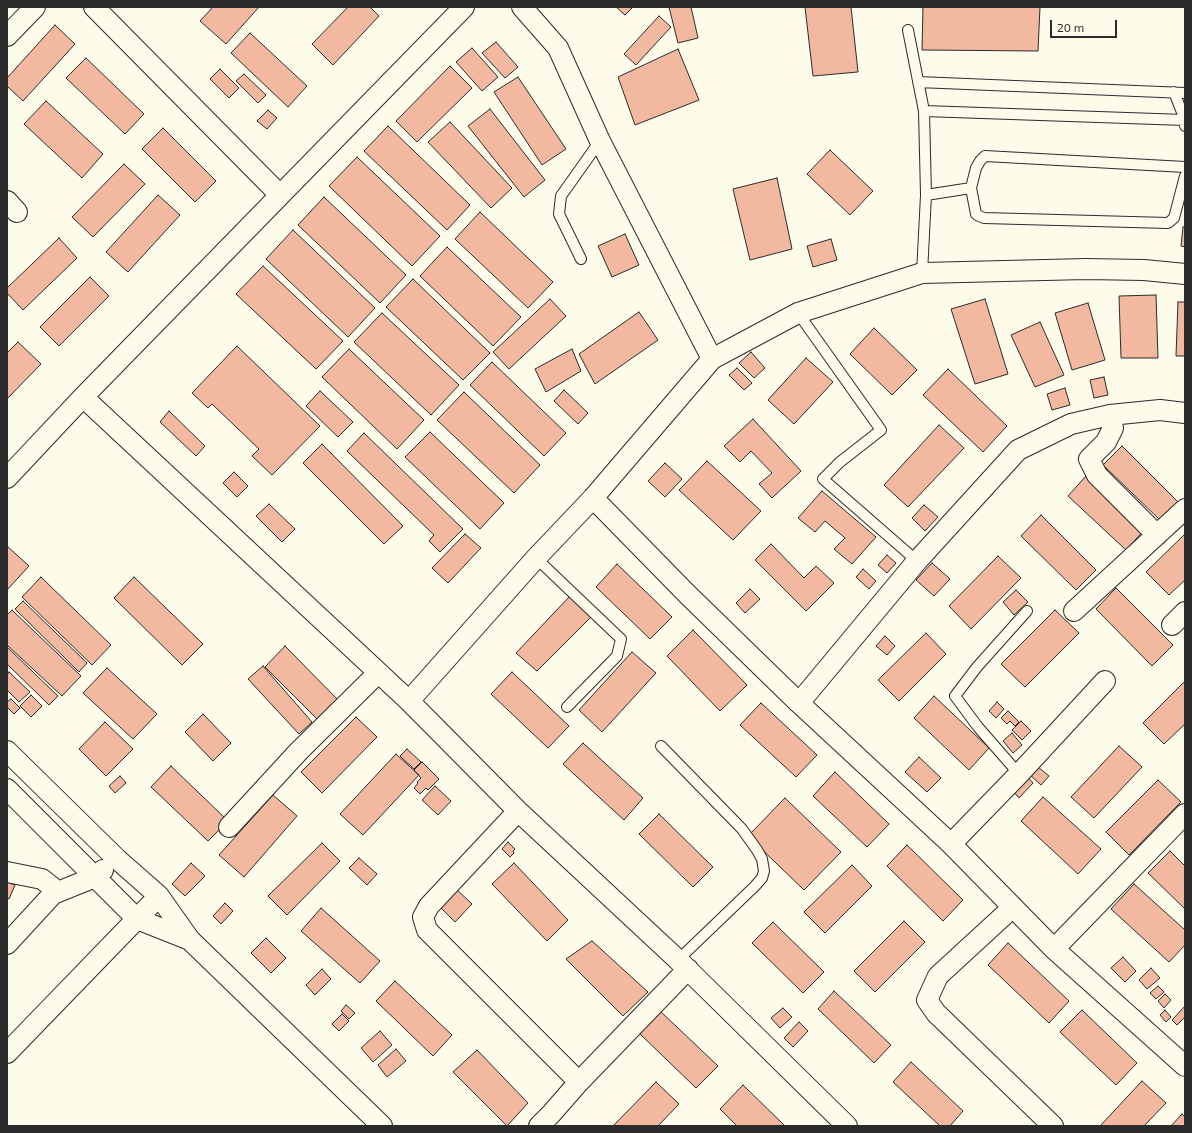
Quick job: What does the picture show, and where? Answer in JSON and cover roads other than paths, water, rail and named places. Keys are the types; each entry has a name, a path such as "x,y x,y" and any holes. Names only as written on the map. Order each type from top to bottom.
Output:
{"street":[{"path":"7,36 35,7"},
{"path":"94,7 280,195"},
{"path":"7,478 83,397 464,7"},
{"path":"522,7 558,48 600,140 712,359"},
{"path":"409,701 536,558 593,498 712,359 798,313 922,273 1086,269 1144,270 1185,274"},
{"path":"83,397 409,701 518,811 683,965 848,1126"},
{"path":"799,704 917,561 1018,450 1071,424 1110,416 1160,410 1185,413"},
{"path":"1110,416 1113,428 1106,442 1089,459 1097,475 1157,535"},
{"path":"593,498 687,594 799,704 951,844 1012,908 1054,949 1184,1062"},
{"path":"1074,611 1185,508"},
{"path":"228,827 300,751 378,673"},
{"path":"951,844 1019,774 1105,681"},
{"path":"7,751 117,859 159,896 190,940 382,1126"},
{"path":"7,789 137,919 190,940"},
{"path":"518,811 429,906 423,917 427,930 579,1082"},
{"path":"1054,949 1185,814"},
{"path":"7,944 53,894 95,877 117,859"},
{"path":"7,872 42,878 52,887 53,894"},
{"path":"7,1053 159,896"},
{"path":"1012,908 938,976 927,1000 936,1013 1053,1126"},
{"path":"539,1126 683,965"}],"lane":[{"path":"908,30 924,111 926,194 922,273"},
{"path":"918,82 1185,93"},
{"path":"1174,92 1185,120 1185,127"},
{"path":"924,111 1185,120"},
{"path":"581,260 559,214 561,196 600,140"},
{"path":"1185,167 985,156 976,168 970,188 976,214 984,218 1168,222 1174,218 1185,176"},
{"path":"926,194 970,188"},
{"path":"798,313 881,430 840,462 824,479 917,561"},
{"path":"536,558 622,639 617,656 567,707"},
{"path":"1019,774 954,696 977,667 1027,611"},
{"path":"661,746 742,829 762,859 764,871 762,878 683,965"}]}
